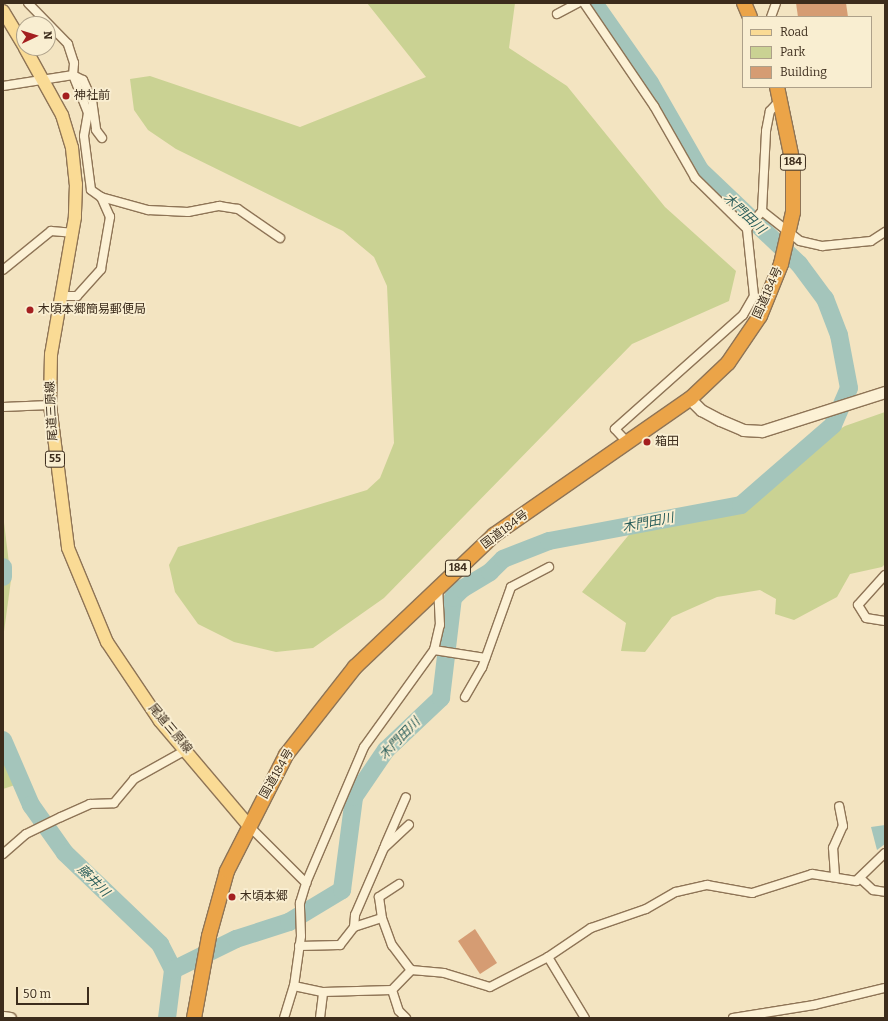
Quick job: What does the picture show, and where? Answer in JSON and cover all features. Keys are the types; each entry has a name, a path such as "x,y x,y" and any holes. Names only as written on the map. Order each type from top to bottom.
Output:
{"highway":[{"path":"744,3 750,16"},
{"name":"国道184号","path":"194,1018 209,936 227,871 286,755 355,667 438,586 494,536 690,399 728,363 760,316 782,264 789,236 793,164 779,92"}],"main road":[{"name":"尾道三原線","path":"3,11 16,33"},
{"name":"尾道三原線","path":"29,56 62,115 72,148 76,184 72,234 51,354 50,405 68,548 107,642 160,720 188,749 249,826"}],"street":[{"path":"28,3 68,44 74,63 73,75 88,113 84,136 91,190 101,197 148,210 188,212 220,206 238,209 280,238"},
{"path":"557,14 578,3"},
{"path":"584,3 654,106 695,178 747,229 754,296 743,315 615,429 628,443"},
{"path":"771,16 776,3"},
{"path":"3,86 45,82 73,75 83,80 92,100 96,130 102,138"},
{"path":"747,229 762,211 766,131 770,111 779,92"},
{"path":"61,296 77,296 102,270 110,217 101,197"},
{"path":"762,211 789,236 800,241 822,246 871,241 885,232"},
{"path":"3,270 51,230 72,234"},
{"path":"690,399 701,410 743,430 774,430 882,393"},
{"path":"3,407 50,405"},
{"path":"464,697 485,658 511,587 549,567"},
{"path":"885,575 858,605 866,618 885,621"},
{"path":"284,1018 294,986 302,925 300,903 306,883 364,747 434,650 440,625 438,586"},
{"path":"434,650 467,653 485,658"},
{"path":"3,854 26,834 61,817 90,804 114,804 134,779 188,749"},
{"path":"299,946 340,945 354,926 355,915 406,798"},
{"path":"835,876 833,848 843,826 839,806"},
{"path":"249,826 306,883"},
{"path":"384,848 409,826"},
{"path":"399,884 379,897 382,918 392,945 411,970 439,972 490,987 548,957 591,928 646,909 676,892 707,885 752,893 812,874 835,876 856,881 861,879 885,853"},
{"path":"861,879 873,890 885,892"},
{"path":"354,926 382,918"},
{"path":"548,957 585,1018"},
{"path":"294,986 323,992 392,990 411,970"},
{"path":"733,1018 814,1005 885,988"},
{"path":"392,990 399,1011 406,1018"},
{"path":"320,1018 323,992"},
{"path":"3,1016 10,1018"}],"green space":[{"path":"367,3 515,3 509,48 567,86 665,207 736,271 729,301 632,344 384,598 313,648 276,652 234,642 198,624 175,592 169,565 178,547 367,490 380,478 394,443 387,286 374,257 343,231 176,149 148,130 134,110 130,79 150,76 300,127 426,77"},
{"path":"885,412 885,564 882,567 850,574 837,597 794,620 775,614 776,599 760,590 717,597 672,617 645,652 621,651 626,623 582,592 632,531 739,514 821,441 845,426"},
{"path":"3,514 11,580 3,639"},
{"path":"3,753 18,784 3,789"}],"water":[{"path":"885,825 885,844 877,850 871,827"}],"building":[{"path":"796,3 846,3 848,16 798,16"},
{"path":"475,929 497,963 480,974 458,941"}],"waterway":[{"name":"木門田川","path":"173,970 236,939 289,922 342,890 354,797 386,750 441,698 453,598 462,589 490,572 503,559 549,541 741,505 833,425 849,388 839,335 825,299 799,264 700,170 650,83 594,3"},
{"name":"藤井川","path":"3,567 3,577"},
{"name":"藤井川","path":"3,740 31,805 65,853 160,944 173,970 167,1018"}],"place":[{"name":"神社前","path":"66,96"},
{"name":"木頃本郷簡易郵便局","path":"30,310"},
{"name":"箱田","path":"647,442"},
{"name":"木頃本郷","path":"232,897"}]}
